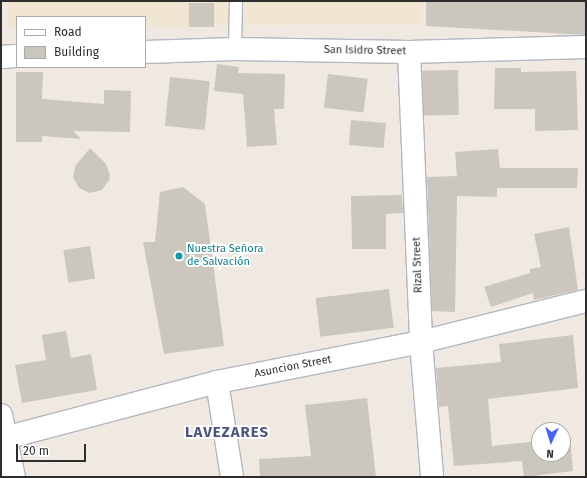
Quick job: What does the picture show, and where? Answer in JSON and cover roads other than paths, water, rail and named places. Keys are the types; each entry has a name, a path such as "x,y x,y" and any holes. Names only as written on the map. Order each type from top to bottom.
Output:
{"street":[{"name":"San Isidro Street","path":"146,52 235,49 410,52 586,47"},
{"name":"Rizal Street","path":"410,52 421,342 432,477"},
{"path":"1,57 16,56"},
{"name":"Asuncion Street","path":"3,438 216,382 421,342 586,301"},
{"path":"216,382 232,477"},
{"path":"1,415 3,438 14,477"}],"lane":[{"path":"235,49 236,1"}],"place":[{"name":"Nuestra Señora de Salvación","path":"179,256"}],"district":[{"name":"LAVEZARES","path":"227,433"}]}
